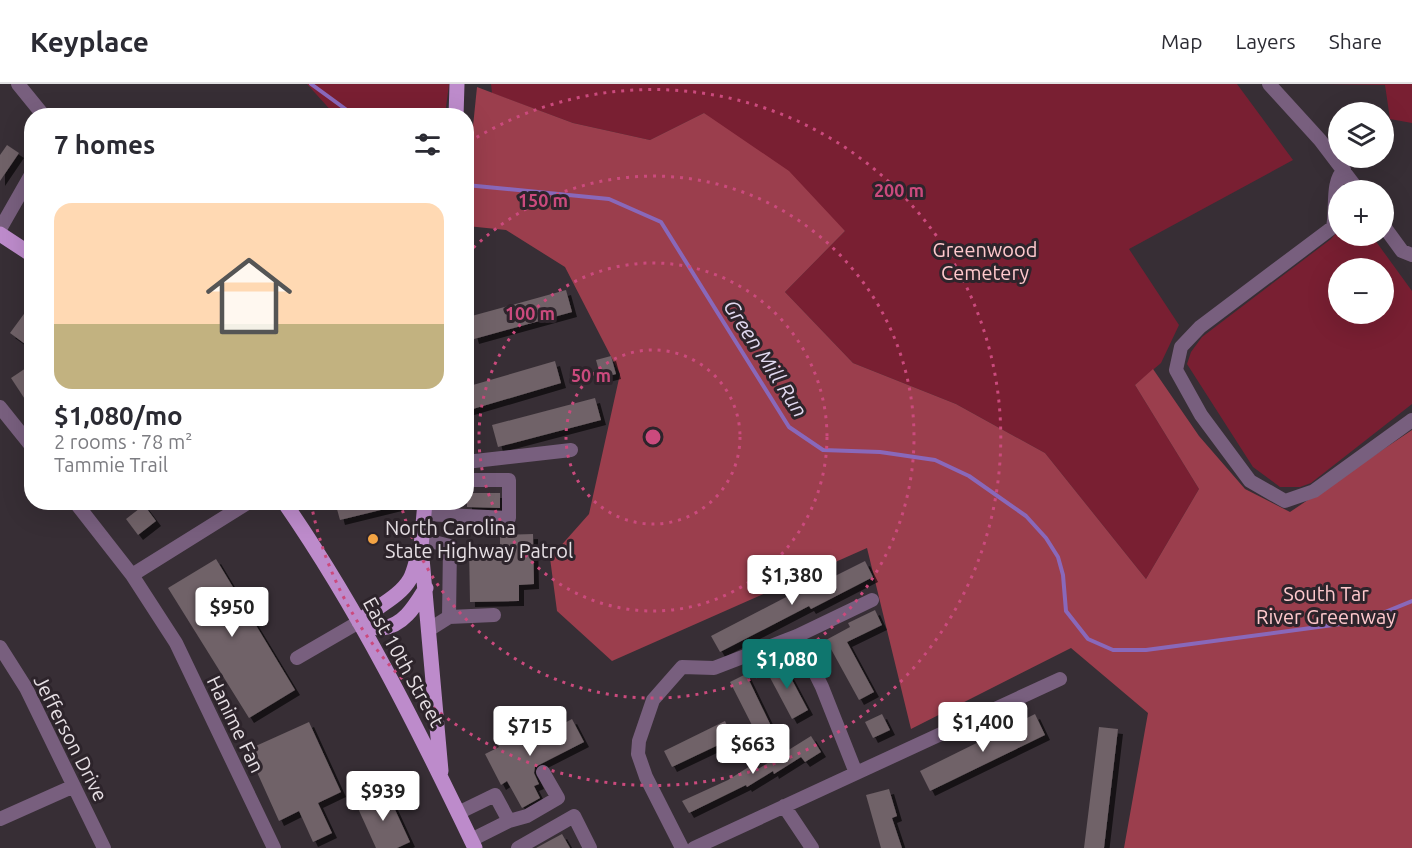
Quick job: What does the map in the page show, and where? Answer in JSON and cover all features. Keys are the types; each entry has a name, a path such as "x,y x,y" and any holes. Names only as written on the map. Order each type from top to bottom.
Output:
{"main road":[{"path":"456,108 457,84"},
{"path":"0,234 24,250"},
{"name":"East 10th Street","path":"291,510 359,622 442,780 471,845"},
{"path":"425,510 422,543 442,780"},
{"path":"359,622 375,607 398,594 410,579 422,543"},
{"path":"359,622 381,628 401,621 414,607 426,588"}],"street":[{"path":"18,84 38,108"},
{"path":"1269,84 1320,140 1351,180"},
{"path":"0,229 24,187"},
{"path":"1328,231 1200,327 1181,347 1176,370 1201,415 1250,481 1285,501 1314,491 1412,420"},
{"path":"1394,240 1402,251 1412,255"},
{"path":"0,407 24,437"},
{"path":"474,461 571,450"},
{"path":"462,510 509,518 509,480 474,480"},
{"name":"Hanime Fan","path":"81,510 132,574 176,643 274,848"},
{"path":"132,574 236,510"},
{"path":"422,543 450,546 448,617"},
{"path":"682,848 646,777 638,754 639,741 653,700 682,667 714,668 797,636 873,600"},
{"path":"430,629 448,617 494,615"},
{"path":"297,658 359,622"},
{"path":"797,636 822,687 856,773"},
{"name":"Jefferson Drive","path":"0,647 26,688 104,848"},
{"path":"694,848 1060,679"},
{"path":"471,845 509,821 527,816 558,798 543,771"},
{"path":"0,819 74,786"},
{"path":"458,813 495,795 509,821"},
{"path":"784,806 812,848"},
{"path":"518,848 574,816 590,848"}],"green space":[{"path":"307,84 449,84 446,108 329,108"},
{"name":"Greenwood Cemetery","path":"491,84 1237,84 1293,160 1129,249 1179,325 1161,363 1135,385 1199,489 1146,579 1045,453 956,404 853,363 785,292 845,231 704,113 650,140 573,123 492,93"},
{"path":"1324,84 1412,84 1412,123 1394,120 1394,102 1388,102 1385,85"},
{"name":"South Tar River Greenway","path":"477,87 573,123 650,140 704,113 789,171 845,231 785,292 853,363 956,404 1045,453 1146,579 1199,489 1135,385 1153,369 1199,436 1245,489 1290,512 1412,430 1412,848 1124,848 1148,713 1071,648 911,729 867,548 612,661 557,611 550,558 589,514 620,374 565,267 506,230 474,227 474,116"},
{"path":"1328,241 1328,246 1379,246 1388,258 1328,258 1328,324 1394,324 1394,266 1412,291 1412,404 1311,483 1300,487 1280,487 1253,467 1187,364 1191,352 1202,337"}],"building":[{"path":"7,145 19,153 0,181 0,155"},
{"path":"566,290 572,312 474,339 474,315"},
{"path":"24,314 24,343 10,333"},
{"path":"611,356 616,374 601,378 596,360"},
{"path":"555,361 561,383 474,409 474,385"},
{"path":"24,369 24,398 11,378"},
{"path":"595,398 601,420 498,447 492,425"},
{"path":"474,493 500,493 500,508 474,507"},
{"path":"138,510 148,510 156,521 138,535 126,519"},
{"path":"337,510 381,510 340,520"},
{"path":"533,534 534,584 519,585 519,601 470,602 469,547 500,547 500,535"},
{"path":"216,559 295,690 249,718 168,588"},
{"path":"865,561 873,577 811,609 809,606 720,652 711,636 790,595 791,598"},
{"path":"875,610 882,625 847,642 874,692 859,700 826,640 850,627 848,623"},
{"path":"782,661 808,710 792,719 766,670"},
{"path":"746,674 772,728 757,735 730,682"},
{"path":"882,714 890,730 873,738 865,722"},
{"path":"1035,714 1045,735 930,791 920,771"},
{"path":"572,719 584,742 535,767 534,773 539,784 534,786 540,798 522,808 507,781 501,785 485,754 499,747 494,738 505,732 508,737 521,730 525,736 543,726 546,733"},
{"path":"725,721 733,738 672,767 664,751"},
{"path":"309,722 341,792 318,803 332,833 313,842 299,811 279,821 247,750"},
{"path":"1099,727 1118,729 1104,848 1084,848"},
{"path":"811,736 821,752 805,762 801,757 774,774 773,771 747,787 746,785 689,813 682,801 728,780 755,763 758,769"},
{"path":"889,789 897,816 892,818 902,848 881,848 866,795"},
{"path":"386,790 410,842 397,848 376,848 356,804"},
{"path":"562,834 570,848 536,848 547,842"}],"waterway":[{"name":"Green Mill Run","path":"311,84 344,108"},
{"name":"Green Mill Run","path":"474,186 609,199 661,222 789,427 823,450 880,452 935,460 969,476 1026,516 1046,538 1058,557 1063,575 1066,611 1088,639 1113,650 1146,650 1363,621 1412,601"}],"place":[{"name":"North Carolina State Highway Patrol","path":"373,539"}]}
